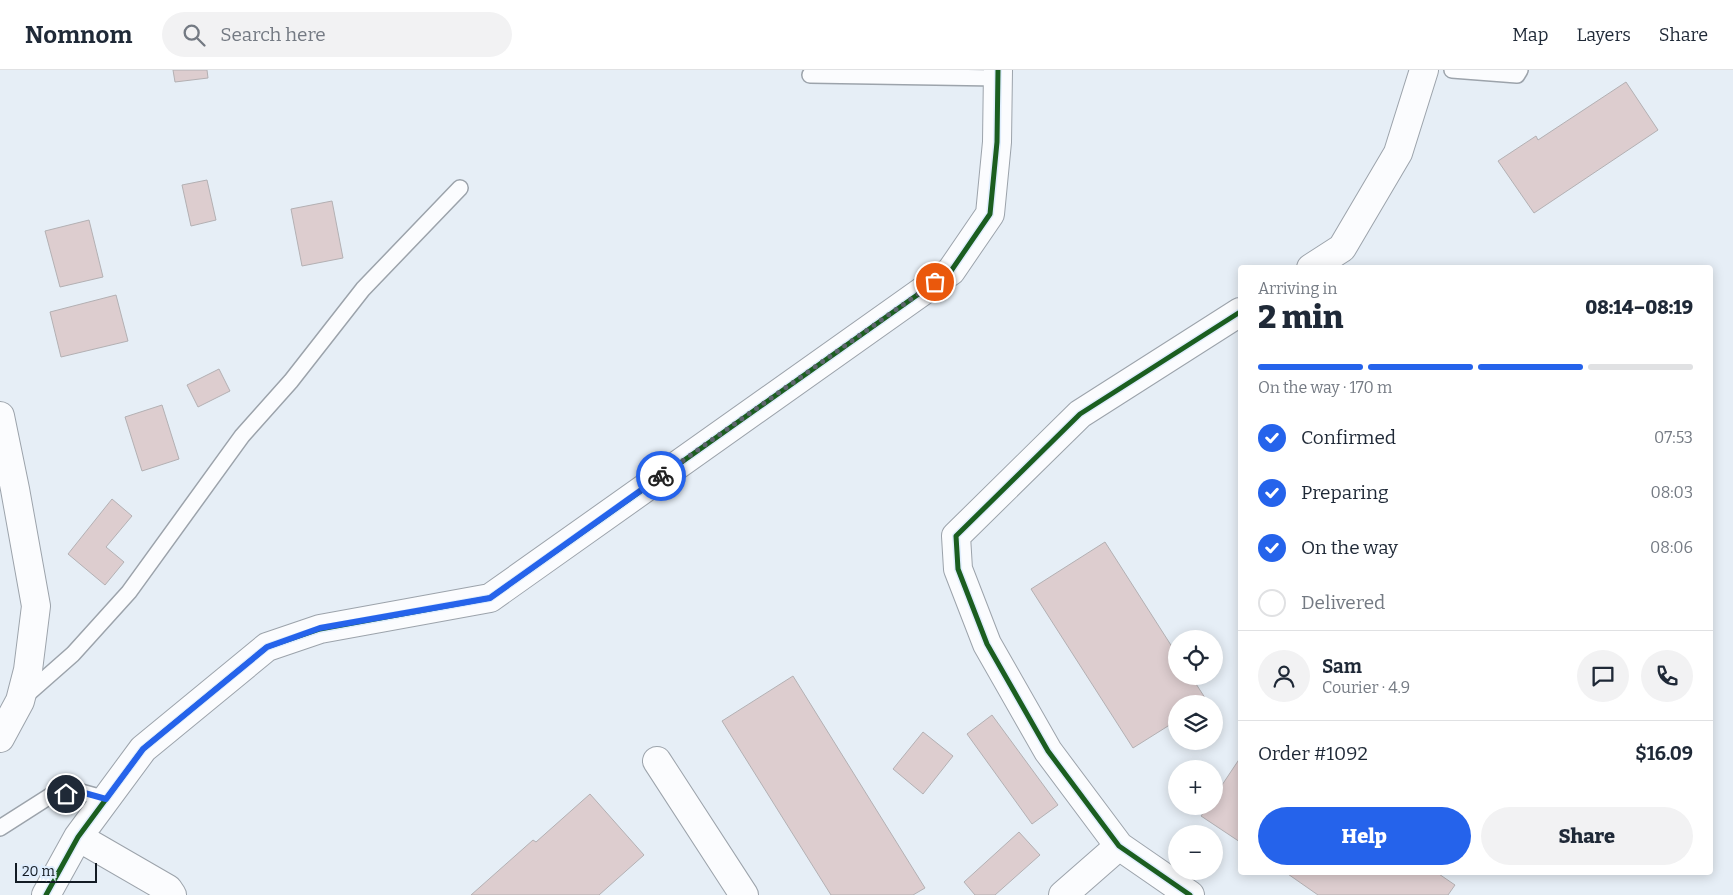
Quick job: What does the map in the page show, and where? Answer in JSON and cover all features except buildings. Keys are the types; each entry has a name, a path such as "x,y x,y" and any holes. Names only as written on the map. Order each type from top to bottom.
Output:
{"street":[{"path":"1316,265 1342,248 1398,153 1424,70"},
{"path":"46,895 78,837 143,749 267,647 320,628 490,598 951,271 990,214 997,142 998,74"},
{"path":"1190,895 1119,846 1048,751 987,644 958,568 956,536 1080,414 1238,313"},
{"path":"0,416 36,606 28,670 20,701 4,734 0,738"},
{"path":"657,761 733,891"},
{"path":"78,837 168,889 172,895"},
{"path":"1064,895 1119,846"}],"lane":[{"path":"1452,70 1517,75 1520,70"},
{"path":"810,75 998,74"},
{"path":"20,701 73,654 129,592 242,436 291,381 364,289 460,188"},
{"path":"0,828 50,796 81,792 106,799"}],"cycle path":[{"path":"46,895 78,837 143,749 267,647 320,629 490,598 951,271 990,214 997,142 998,70"},
{"path":"1190,895 1119,846 1048,751 987,644 958,569 956,536 1080,414 1238,313"}],"way so far":[{"path":"661,476 935,282"}],"route":[{"path":"66,794 81,792 106,799 143,749 267,647 320,628 490,598 661,476"}]}
